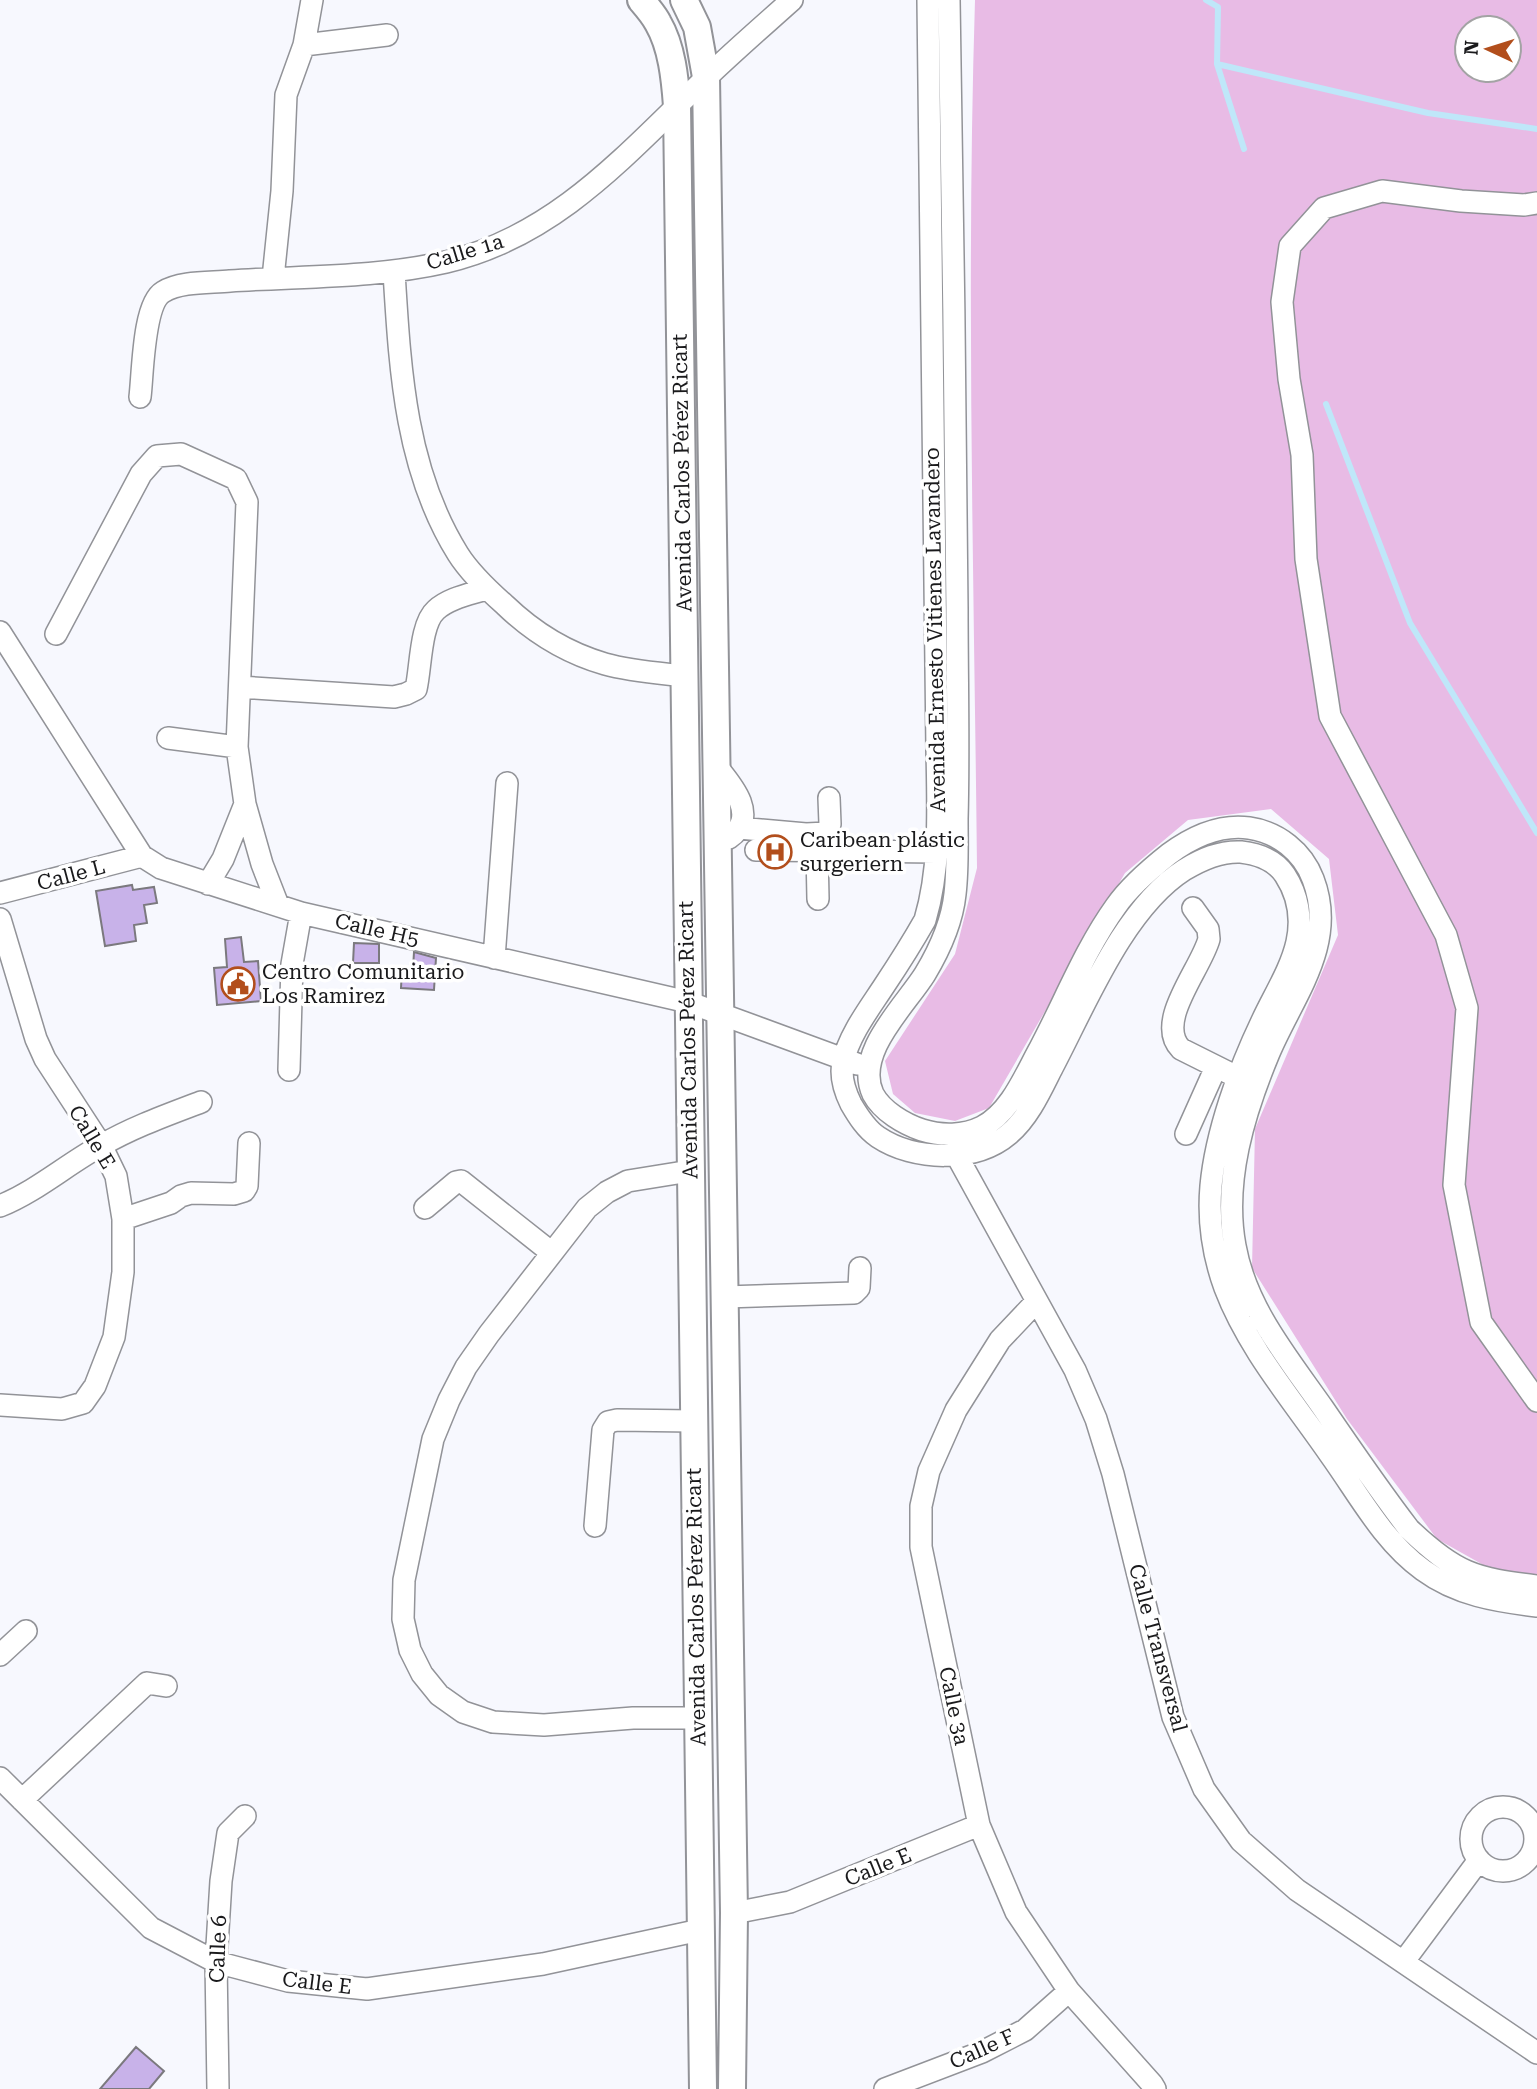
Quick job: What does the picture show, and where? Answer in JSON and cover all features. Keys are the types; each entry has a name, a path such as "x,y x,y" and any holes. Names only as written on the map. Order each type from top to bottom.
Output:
{"main road":[{"name":"Avenida Carlos Pérez Ricart","path":"641,0 659,24 668,50 677,106 703,2089"},
{"name":"Avenida Carlos Pérez Ricart","path":"684,0 698,27 706,77 734,1913 732,2089"}],"street":[{"path":"273,278 282,191 286,95 304,45 312,0"},
{"name":"Calle 1a","path":"140,397 149,314 159,294 171,287 273,278 394,272 449,261 500,244 539,225 587,191 706,77 792,0"},
{"name":"Avenida Ernesto Vitienes Lavandero","path":"843,1060 862,1020 925,920 930,905 936,852 928,0"},
{"name":"Avenida Ernesto Vitienes Lavandero","path":"869,1066 876,1044 924,975 942,943 951,920 955,894 959,751 948,0"},
{"path":"304,45 387,36"},
{"path":"1537,203 1524,205 1461,201 1382,191 1324,208 1290,246 1282,302 1289,379 1302,455 1306,559 1330,716 1446,935 1467,1008 1454,1185 1481,1322 1537,1401"},
{"path":"394,272 400,362 415,455 425,486 459,556 486,589 524,623 555,643 605,664 684,676"},
{"path":"56,634 141,474 157,456 181,454 236,479 247,502 237,747 245,804 262,864 278,905"},
{"path":"240,687 394,697 406,694 416,689 429,619 436,610 457,598 486,589"},
{"path":"0,632 8,662 34,682 142,856"},
{"path":"168,738 237,747"},
{"path":"717,767 738,792 742,806 739,828 718,845"},
{"path":"494,958 507,783"},
{"path":"739,828 806,834 827,833 830,824 829,798"},
{"path":"208,884 223,859 245,804"},
{"path":"1003,1125 1016,1093 1113,909 1128,890 1183,844 1206,833 1230,827 1253,828 1276,835 1296,851 1311,872 1319,898 1322,923 1310,971 1270,1050 1252,1098 1235,1162 1231,1191 1235,1251 1252,1301 1264,1322 1409,1529 1457,1569 1482,1577 1537,1586"},
{"path":"756,850 936,852"},
{"path":"817,851 818,899"},
{"path":"843,1060 845,1093 872,1132 898,1147 957,1156 977,1152 1038,1094 1114,950 1153,895 1197,862 1219,853 1258,855 1273,862 1284,874 1299,910 1297,942 1239,1078 1216,1154 1210,1214 1212,1240 1225,1288 1237,1316 1260,1354 1395,1545 1424,1571 1459,1590 1500,1602 1537,1606"},
{"name":"Calle H5","path":"142,856 161,868 301,913 688,1002 843,1060 869,1066"},
{"name":"Calle L","path":"0,893 142,856"},
{"path":"1193,908 1208,929 1209,939 1178,1004 1171,1030 1175,1044 1181,1049 1239,1078"},
{"path":"289,1070 292,964 301,913"},
{"name":"Calle E","path":"0,919 40,1049 101,1145 116,1176 123,1219 123,1272 114,1337 102,1373 83,1403 62,1409 0,1405"},
{"path":"869,1066 873,1093 884,1108 905,1123 926,1131 952,1135 1003,1125"},
{"path":"1186,1134 1216,1067"},
{"path":"0,1206 20,1198 101,1145 201,1102"},
{"path":"123,1219 171,1203 191,1193 234,1194 244,1191 247,1186 249,1143"},
{"name":"Calle Transversal","path":"957,1156 1075,1370 1096,1419 1113,1474 1173,1717 1204,1789 1241,1841 1297,1890 1537,2053"},
{"path":"690,1171 628,1181 607,1192 587,1208 467,1367 449,1399 433,1440 404,1580 403,1619 410,1650 422,1674 439,1695 463,1712 493,1722 544,1725 633,1718 697,1718"},
{"path":"425,1208 456,1182 461,1181 552,1253"},
{"path":"725,1297 855,1293 859,1288 860,1268"},
{"name":"Calle 3a","path":"1036,1302 1000,1340 967,1390 933,1461 921,1506 921,1547 979,1825 1016,1912 1069,1991 1154,2089"},
{"path":"595,1526 603,1430 608,1422 693,1421"},
{"path":"1395,1545 1409,1529"},
{"path":"0,1655 26,1631"},
{"path":"22,1800 140,1688 147,1683 166,1686"},
{"name":"Calle E","path":"0,1778 151,1928 216,1962 288,1982 367,1989 543,1964 700,1930"},
{"name":"Calle 6","path":"218,2089 216,1962 221,1881 228,1833 246,1816"},
{"name":"Calle E","path":"734,1913 790,1902 979,1825"},
{"path":"1404,1961 1479,1860"},
{"name":"Calle F","path":"884,2089 1004,2041 1025,2029 1069,1991"}],"shaded area":[{"path":"975,0 1537,0 1537,1576 1487,1567 1437,1539 1347,1419 1252,1268 1255,1129 1338,935 1329,859 1271,809 1188,820 1125,873 989,1108 955,1121 915,1113 893,1094 885,1061 955,954 977,868 971,217"}],"building":[{"path":"132,885 133,890 154,887 157,903 144,905 147,923 134,925 136,941 105,946 96,891"},
{"name":"Centro Comunitario Los Ramirez","path":"241,937 244,962 258,961 261,1001 217,1005 214,968 227,967 225,939"},
{"path":"354,943 379,944 379,963 353,963"},
{"path":"414,952 436,958 434,990 401,988 402,968 413,969"},
{"path":"136,2047 164,2071 149,2089 100,2089"}],"waterway":[{"path":"1206,0 1218,7 1217,64 1428,113 1537,129"},
{"path":"1217,64 1244,149"},
{"path":"1326,404 1410,623 1537,833"}],"place":[{"name":"Caribean plástic surgeriern","path":"775,852"},
{"name":"Centro Comunitario Los Ramirez","path":"238,984"}]}
